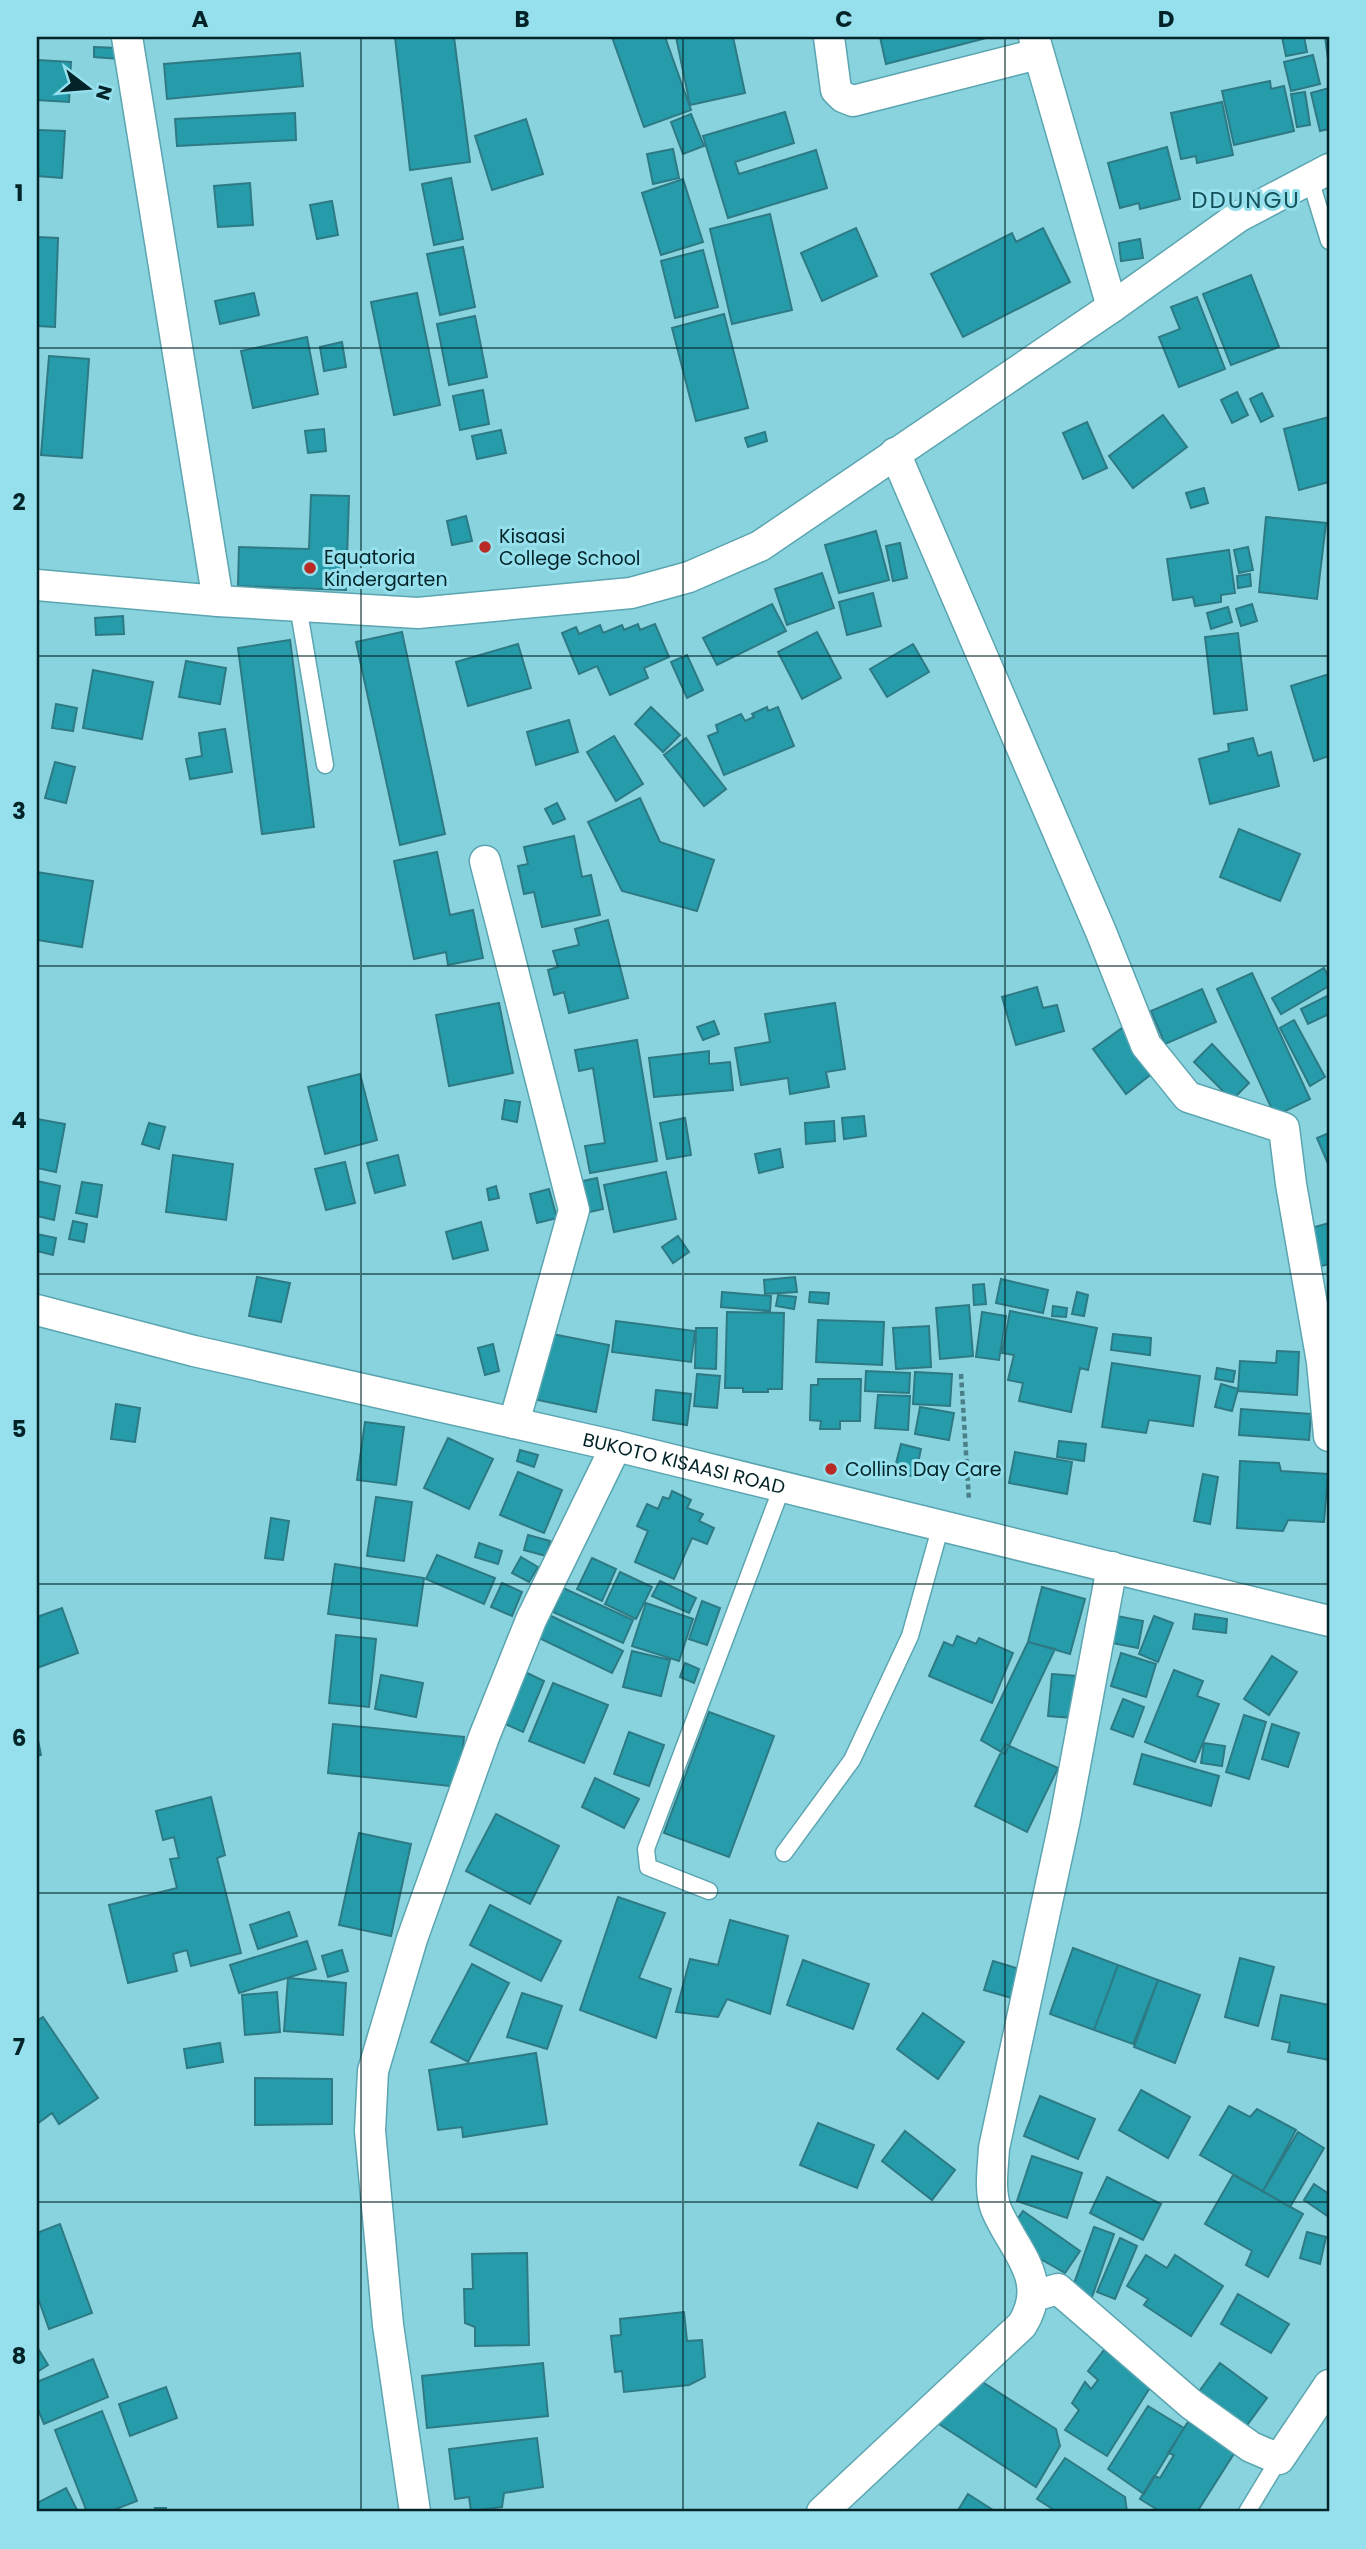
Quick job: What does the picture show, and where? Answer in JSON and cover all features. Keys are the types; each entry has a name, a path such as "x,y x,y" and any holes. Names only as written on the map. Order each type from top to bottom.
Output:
{"street":[{"path":"127,37 218,601"},
{"path":"829,37 836,90 853,101 1036,45 1112,307"},
{"path":"37,585 218,601 418,613 631,593 689,577 760,546 1112,307 1238,217 1320,174"},
{"path":"895,453 1101,932 1146,1045 1188,1097 1284,1128 1322,1362 1329,1436"},
{"path":"485,861 573,1210 514,1423"},
{"name":"BUKOTO KISAASI ROAD","path":"37,1310 194,1351 615,1446 1329,1621"},
{"path":"415,2512 388,2325 370,2132 373,2071 412,1939 484,1737 531,1620 615,1446"},
{"path":"822,2512 1022,2325 1031,2310 1034,2296 1030,2273 995,2206 992,2183 994,2148 1065,1819 1112,1567"},
{"path":"1034,2296 1058,2288 1191,2404 1251,2447 1279,2459 1329,2385"}],"lane":[{"path":"1320,174 1329,241"},
{"path":"298,606 325,765"},
{"path":"709,1891 648,1867 646,1849 782,1487"},
{"path":"783,1853 852,1760 910,1636 941,1525"},
{"path":"1247,2512 1279,2459"}],"path":[{"path":"961,1374 971,1533"}],"building":[{"path":"395,37 454,37 470,162 410,170"},
{"path":"612,37 665,37 691,110 644,127"},
{"path":"676,37 733,37 745,93 690,105"},
{"path":"880,37 990,37 886,64"},
{"path":"1282,37 1304,37 1307,52 1286,56"},
{"path":"1325,37 1329,37 1329,59 1328,59"},
{"path":"94,47 119,48 119,59 94,57"},
{"path":"300,53 303,86 167,99 164,64"},
{"path":"1313,55 1320,84 1291,91 1284,62"},
{"path":"37,60 71,62 69,102 37,100"},
{"path":"1270,81 1271,89 1284,86 1294,131 1234,145 1222,91"},
{"path":"1329,88 1329,129 1320,131 1311,93"},
{"path":"1305,92 1310,125 1297,127 1291,94"},
{"path":"1222,102 1233,155 1197,163 1196,156 1181,159 1171,113"},
{"path":"785,112 794,143 735,162 739,174 816,150 827,188 728,218 703,136"},
{"path":"295,113 296,140 177,146 175,119"},
{"path":"691,114 704,146 683,154 671,122"},
{"path":"526,119 543,174 492,190 475,136"},
{"path":"37,130 65,131 62,178 37,176"},
{"path":"1167,147 1180,199 1140,209 1139,203 1120,208 1108,163"},
{"path":"673,149 679,178 653,184 647,154"},
{"path":"451,178 463,239 434,245 422,184"},
{"path":"683,179 703,242 661,255 642,193"},
{"path":"250,183 253,225 218,227 214,186"},
{"path":"332,201 338,235 317,239 310,205"},
{"path":"770,214 792,310 732,324 710,229"},
{"path":"856,228 877,276 822,301 801,253"},
{"path":"1043,228 1070,282 963,337 931,274 1012,233 1016,242"},
{"path":"37,237 58,238 55,327 37,326"},
{"path":"1140,239 1143,258 1121,261 1119,243"},
{"path":"463,247 475,307 440,315 427,254"},
{"path":"703,250 718,307 675,318 661,261"},
{"path":"1251,275 1279,347 1231,365 1203,294"},
{"path":"254,293 259,315 220,324 215,301"},
{"path":"417,293 440,405 394,415 371,302"},
{"path":"1197,297 1225,369 1179,387 1159,337 1180,329 1171,307"},
{"path":"724,314 748,408 696,421 672,328"},
{"path":"475,316 487,377 449,385 437,324"},
{"path":"307,337 318,394 253,408 241,351"},
{"path":"342,342 346,367 324,371 320,347"},
{"path":"49,356 89,359 82,458 41,455"},
{"path":"483,390 489,424 460,430 453,396"},
{"path":"1237,392 1248,415 1232,423 1221,400"},
{"path":"1262,393 1273,416 1261,422 1250,399"},
{"path":"1163,415 1187,447 1133,488 1109,456"},
{"path":"1329,417 1329,482 1299,490 1284,429"},
{"path":"1087,422 1107,468 1083,479 1063,433"},
{"path":"324,429 326,451 308,453 305,431"},
{"path":"501,430 506,453 477,459 472,436"},
{"path":"765,432 767,441 748,447 745,438"},
{"path":"1204,488 1208,503 1191,508 1186,493"},
{"path":"311,495 349,496 346,590 238,586 239,547 309,549"},
{"path":"466,516 472,541 452,545 447,521"},
{"path":"1266,517 1326,523 1317,599 1259,592"},
{"path":"876,531 889,580 839,593 825,545"},
{"path":"900,543 907,578 893,581 886,546"},
{"path":"1248,547 1253,570 1239,573 1234,550"},
{"path":"1229,550 1235,593 1221,595 1221,602 1195,606 1193,597 1173,600 1167,559"},
{"path":"822,573 834,608 787,625 775,589"},
{"path":"1250,574 1251,586 1238,588 1237,576"},
{"path":"873,593 881,626 847,635 839,602"},
{"path":"772,604 786,631 717,665 703,638"},
{"path":"1252,604 1257,621 1241,626 1236,609"},
{"path":"1228,607 1232,622 1211,629 1207,613"},
{"path":"123,616 124,634 96,635 95,618"},
{"path":"638,624 640,630 655,624 669,657 644,668 648,678 610,695 597,666 579,674 562,633 576,627 579,634 600,625 603,633 622,625 624,630"},
{"path":"402,632 445,834 400,845 356,642"},
{"path":"817,632 841,678 802,699 778,652"},
{"path":"1238,633 1247,710 1214,714 1205,637"},
{"path":"290,640 314,827 262,834 238,648"},
{"path":"518,644 531,688 468,706 456,662"},
{"path":"913,644 929,672 887,697 870,669"},
{"path":"687,655 703,690 687,698 671,662"},
{"path":"186,661 226,668 220,704 179,697"},
{"path":"93,670 153,682 142,739 83,728"},
{"path":"1329,674 1329,756 1314,761 1291,686"},
{"path":"56,704 77,708 73,731 52,728"},
{"path":"651,707 680,735 663,752 635,724"},
{"path":"767,707 768,711 778,707 794,746 724,775 708,736 718,732 716,725 741,714 745,721 754,717 752,714"},
{"path":"569,720 578,752 536,765 527,732"},
{"path":"225,729 232,772 190,779 186,759 202,756 199,733"},
{"path":"614,736 643,784 616,801 587,752"},
{"path":"686,738 726,789 704,806 664,755"},
{"path":"1253,738 1258,756 1271,752 1279,786 1210,804 1199,759 1229,751 1228,744"},
{"path":"55,762 75,767 66,803 45,798"},
{"path":"640,798 660,842 714,860 697,911 622,891 588,822"},
{"path":"557,803 565,819 553,824 545,809"},
{"path":"1239,829 1300,854 1280,901 1220,877"},
{"path":"574,836 582,877 591,875 600,915 542,927 534,892 524,894 518,866 528,864 524,847"},
{"path":"437,852 450,915 473,910 483,958 448,965 446,952 414,959 394,861"},
{"path":"37,872 93,881 82,947 37,940"},
{"path":"608,920 628,998 569,1013 564,992 554,995 548,970 558,967 553,951 579,945 575,929"},
{"path":"1324,968 1329,978 1329,986 1281,1014 1272,998"},
{"path":"1252,973 1310,1099 1275,1116 1217,989"},
{"path":"1037,987 1043,1008 1057,1005 1064,1031 1016,1045 1002,997"},
{"path":"1202,989 1216,1022 1165,1044 1151,1011"},
{"path":"1329,995 1329,1014 1308,1024 1301,1009"},
{"path":"499,1003 513,1073 449,1086 436,1015"},
{"path":"835,1003 845,1069 826,1072 829,1087 790,1094 788,1078 741,1085 735,1048 770,1042 765,1014"},
{"path":"1294,1020 1325,1077 1310,1086 1280,1028"},
{"path":"714,1021 719,1034 703,1040 697,1027"},
{"path":"1122,1028 1154,1072 1126,1094 1093,1049"},
{"path":"637,1040 657,1161 590,1173 585,1146 605,1143 593,1068 579,1071 575,1050"},
{"path":"1212,1044 1249,1083 1232,1100 1194,1062"},
{"path":"709,1051 709,1064 730,1062 733,1090 654,1097 649,1058"},
{"path":"360,1074 377,1140 325,1154 308,1087"},
{"path":"505,1100 520,1102 517,1122 502,1119"},
{"path":"864,1116 866,1136 844,1139 842,1118"},
{"path":"685,1118 691,1155 667,1159 660,1123"},
{"path":"37,1119 65,1124 56,1172 37,1168"},
{"path":"834,1121 835,1141 806,1144 805,1123"},
{"path":"149,1123 165,1127 159,1149 142,1144"},
{"path":"1329,1133 1329,1166 1317,1138"},
{"path":"780,1149 783,1167 759,1173 755,1154"},
{"path":"173,1155 233,1164 226,1220 166,1212"},
{"path":"398,1155 405,1185 375,1193 367,1163"},
{"path":"345,1162 355,1203 326,1210 315,1169"},
{"path":"666,1172 676,1219 614,1232 604,1185"},
{"path":"597,1178 603,1209 585,1213 578,1182"},
{"path":"37,1181 60,1186 54,1220 37,1216"},
{"path":"82,1182 102,1185 97,1217 76,1213"},
{"path":"496,1186 499,1198 489,1200 487,1189"},
{"path":"549,1189 557,1218 537,1223 530,1194"},
{"path":"73,1221 87,1224 84,1242 69,1239"},
{"path":"481,1222 488,1250 453,1259 446,1232"},
{"path":"1329,1223 1329,1264 1314,1268 1304,1230"},
{"path":"37,1234 56,1238 53,1255 37,1251"},
{"path":"678,1236 689,1252 673,1263 662,1247"},
{"path":"257,1277 290,1283 281,1322 249,1316"},
{"path":"795,1277 797,1292 765,1294 764,1280"},
{"path":"1001,1279 1048,1290 1043,1313 996,1303"},
{"path":"984,1284 986,1304 974,1305 973,1285"},
{"path":"722,1292 771,1296 770,1311 721,1307"},
{"path":"810,1292 829,1293 828,1304 809,1302"},
{"path":"1077,1292 1088,1295 1084,1316 1072,1314"},
{"path":"778,1295 796,1297 794,1309 776,1306"},
{"path":"969,1305 973,1356 940,1359 936,1308"},
{"path":"1053,1306 1067,1308 1066,1317 1052,1316"},
{"path":"1010,1311 1097,1328 1088,1370 1080,1368 1071,1412 1019,1401 1023,1383 1008,1380 1014,1355 1002,1353"},
{"path":"727,1312 784,1313 782,1389 743,1392 743,1388 725,1388"},
{"path":"982,1312 1006,1316 999,1360 976,1357"},
{"path":"818,1320 884,1322 882,1365 816,1362"},
{"path":"616,1321 695,1331 691,1362 612,1352"},
{"path":"929,1326 931,1367 896,1369 893,1328"},
{"path":"696,1328 717,1328 716,1369 695,1368"},
{"path":"547,1333 609,1345 596,1412 533,1399"},
{"path":"1113,1334 1151,1338 1150,1355 1111,1350"},
{"path":"493,1344 499,1371 485,1375 478,1348"},
{"path":"1277,1351 1299,1352 1297,1395 1238,1391 1240,1361 1276,1363"},
{"path":"1112,1363 1200,1376 1193,1426 1149,1420 1146,1433 1102,1427"},
{"path":"1217,1368 1235,1371 1233,1382 1215,1379"},
{"path":"866,1371 910,1373 909,1393 865,1391"},
{"path":"915,1372 952,1374 950,1406 913,1404"},
{"path":"697,1374 720,1376 717,1408 694,1406"},
{"path":"818,1379 861,1379 860,1421 840,1421 840,1429 820,1429 821,1421 810,1420 811,1385 818,1385"},
{"path":"1221,1384 1238,1389 1232,1411 1215,1407"},
{"path":"656,1390 691,1394 687,1425 653,1420"},
{"path":"878,1395 910,1396 908,1430 875,1428"},
{"path":"116,1404 140,1408 135,1442 111,1439"},
{"path":"920,1407 954,1413 949,1440 915,1434"},
{"path":"1241,1409 1311,1414 1309,1440 1239,1435"},
{"path":"365,1422 404,1427 396,1485 357,1480"},
{"path":"448,1438 493,1459 469,1509 424,1488"},
{"path":"1059,1441 1086,1444 1084,1461 1057,1457"},
{"path":"901,1444 921,1449 915,1477 894,1471"},
{"path":"520,1450 538,1455 534,1467 517,1461"},
{"path":"1015,1452 1072,1462 1067,1494 1009,1483"},
{"path":"1240,1461 1279,1463 1281,1471 1328,1474 1324,1522 1288,1520 1283,1531 1237,1528"},
{"path":"518,1472 562,1490 544,1533 500,1515"},
{"path":"1203,1474 1218,1477 1210,1524 1194,1521"},
{"path":"672,1491 691,1500 687,1508 703,1514 699,1521 714,1528 707,1544 692,1538 674,1579 635,1562 648,1531 637,1526 647,1504 658,1509 663,1497 669,1499"},
{"path":"376,1497 412,1502 404,1561 367,1556"},
{"path":"271,1518 289,1521 283,1560 265,1558"},
{"path":"528,1535 550,1541 546,1556 524,1550"},
{"path":"479,1543 502,1551 498,1564 475,1557"},
{"path":"437,1555 495,1578 484,1604 426,1579"},
{"path":"521,1557 538,1567 529,1582 512,1573"},
{"path":"592,1558 616,1569 602,1601 577,1589"},
{"path":"335,1564 424,1578 417,1626 328,1614"},
{"path":"620,1572 652,1587 636,1619 605,1604"},
{"path":"660,1581 696,1598 689,1613 652,1596"},
{"path":"502,1583 522,1592 512,1616 491,1607"},
{"path":"1042,1587 1085,1599 1070,1654 1028,1642"},
{"path":"563,1588 633,1620 623,1643 553,1612"},
{"path":"702,1601 720,1608 707,1645 689,1639"},
{"path":"646,1603 693,1619 679,1661 632,1646"},
{"path":"62,1608 78,1653 37,1668 37,1617"},
{"path":"547,1614 623,1651 612,1673 537,1637"},
{"path":"1195,1614 1227,1619 1226,1633 1193,1629"},
{"path":"1117,1616 1143,1621 1138,1648 1112,1643"},
{"path":"1154,1616 1173,1623 1158,1662 1139,1654"},
{"path":"336,1635 376,1639 369,1707 329,1703"},
{"path":"957,1636 976,1644 979,1638 1013,1653 992,1703 929,1676 944,1642 953,1646"},
{"path":"1028,1642 1055,1649 1005,1754 981,1740"},
{"path":"632,1651 670,1660 661,1696 623,1687"},
{"path":"1121,1653 1156,1664 1146,1697 1111,1686"},
{"path":"1272,1656 1297,1672 1269,1715 1244,1699"},
{"path":"685,1663 699,1669 694,1683 680,1677"},
{"path":"1174,1670 1203,1681 1197,1696 1219,1704 1195,1762 1145,1742"},
{"path":"525,1672 544,1681 523,1732 503,1723"},
{"path":"1052,1674 1077,1676 1073,1718 1048,1716"},
{"path":"381,1675 423,1683 416,1717 375,1709"},
{"path":"553,1683 608,1705 584,1763 529,1741"},
{"path":"1123,1699 1144,1707 1133,1737 1111,1729"},
{"path":"709,1712 774,1736 729,1857 664,1833"},
{"path":"1244,1715 1266,1722 1249,1779 1226,1772"},
{"path":"333,1724 464,1737 459,1787 328,1773"},
{"path":"1272,1724 1299,1733 1288,1767 1262,1759"},
{"path":"629,1732 664,1745 649,1786 614,1774"},
{"path":"37,1735 41,1755 37,1756"},
{"path":"1204,1743 1225,1746 1222,1766 1201,1763"},
{"path":"1005,1744 1058,1768 1027,1832 975,1806"},
{"path":"1142,1754 1219,1776 1211,1806 1134,1784"},
{"path":"595,1778 639,1799 624,1828 582,1807"},
{"path":"211,1797 225,1855 217,1858 241,1953 191,1966 187,1950 173,1954 177,1971 128,1983 109,1905 177,1888 170,1859 179,1858 174,1837 163,1840 156,1811"},
{"path":"496,1814 559,1846 530,1904 466,1871"},
{"path":"359,1833 411,1844 391,1936 339,1925"},
{"path":"618,1897 665,1913 639,1978 671,1989 656,2038 580,2010"},
{"path":"490,1905 561,1941 541,1981 470,1945"},
{"path":"289,1912 297,1936 258,1949 250,1925"},
{"path":"730,1920 788,1936 770,2014 727,1999 718,2017 676,2012 690,1959 718,1965"},
{"path":"307,1941 316,1969 239,1993 230,1965"},
{"path":"1073,1948 1118,1965 1094,2030 1050,2014"},
{"path":"342,1950 348,1971 328,1977 322,1956"},
{"path":"1240,1958 1274,1967 1258,2026 1225,2017"},
{"path":"803,1960 869,1984 853,2029 787,2005"},
{"path":"993,1961 1023,1970 1015,1999 984,1990"},
{"path":"472,1964 509,1983 468,2062 431,2042"},
{"path":"1118,1965 1158,1980 1133,2044 1094,2030"},
{"path":"288,1978 346,1983 343,2035 284,2031"},
{"path":"1158,1980 1200,1995 1175,2063 1134,2047"},
{"path":"277,1992 280,2032 245,2035 242,1995"},
{"path":"522,1993 562,2006 547,2049 507,2037"},
{"path":"1281,1995 1329,2005 1329,2060 1288,2052 1290,2043 1272,2039"},
{"path":"923,2013 964,2042 938,2079 897,2049"},
{"path":"43,2017 98,2098 59,2124 52,2113 37,2124 37,2021"},
{"path":"220,2043 223,2062 187,2068 184,2049"},
{"path":"536,2053 547,2124 463,2137 462,2127 438,2130 429,2070"},
{"path":"255,2078 332,2079 332,2124 255,2125"},
{"path":"1141,2090 1190,2117 1168,2158 1119,2130"},
{"path":"1040,2096 1095,2119 1078,2159 1024,2136"},
{"path":"1229,2106 1250,2117 1257,2109 1296,2130 1263,2191 1200,2155"},
{"path":"818,2123 874,2145 857,2188 800,2165"},
{"path":"905,2131 955,2170 932,2200 882,2161"},
{"path":"1298,2132 1324,2148 1290,2207 1263,2191"},
{"path":"1032,2156 1082,2173 1067,2218 1017,2201"},
{"path":"1233,2175 1303,2214 1268,2277 1246,2265 1252,2251 1205,2224"},
{"path":"1107,2177 1161,2204 1143,2240 1090,2213"},
{"path":"1314,2184 1329,2194 1329,2217 1304,2200"},
{"path":"1023,2211 1080,2251 1065,2273 1025,2250 1014,2224"},
{"path":"60,2224 92,2313 49,2329 37,2295 37,2233"},
{"path":"1094,2227 1114,2234 1091,2300 1071,2292"},
{"path":"1307,2232 1326,2237 1320,2264 1300,2258"},
{"path":"1120,2238 1137,2246 1115,2299 1097,2292"},
{"path":"527,2253 529,2345 475,2346 475,2327 465,2323 464,2289 473,2289 472,2254"},
{"path":"1146,2255 1167,2268 1175,2255 1223,2286 1191,2336 1144,2305 1148,2299 1127,2286"},
{"path":"1238,2294 1289,2324 1271,2353 1221,2324"},
{"path":"684,2312 687,2341 702,2340 705,2377 689,2385 624,2392 622,2371 615,2372 611,2336 621,2335 620,2319"},
{"path":"37,2347 48,2365 37,2372"},
{"path":"1104,2350 1151,2386 1107,2456 1065,2430 1079,2410 1072,2403 1085,2382 1091,2389 1098,2380 1088,2371"},
{"path":"93,2359 108,2397 44,2424 37,2407 37,2382"},
{"path":"543,2363 548,2416 427,2428 422,2376"},
{"path":"1220,2363 1267,2398 1242,2432 1195,2397"},
{"path":"973,2376 1056,2429 1060,2446 1036,2487 939,2424"},
{"path":"166,2387 177,2418 130,2436 119,2404"},
{"path":"1148,2406 1184,2428 1144,2494 1108,2469"},
{"path":"102,2411 137,2501 108,2512 87,2512 55,2430"},
{"path":"1188,2422 1235,2452 1197,2512 1161,2512 1140,2499 1154,2476 1160,2478 1174,2455 1168,2453"},
{"path":"537,2438 543,2487 504,2493 502,2507 471,2511 469,2497 455,2499 449,2449"},
{"path":"1065,2458 1125,2497 1127,2512 1053,2512 1054,2510 1037,2499"},
{"path":"66,2488 78,2512 37,2512 37,2503"},
{"path":"968,2494 996,2512 957,2512"},
{"path":"155,2508 166,2508 166,2512 155,2512"}],"place":[{"name":"Kisaasi College School","path":"485,547"},
{"name":"Equatoria Kindergarten","path":"310,568"},
{"name":"Collins Day Care","path":"831,1469"}],"district":[{"name":"DDUNGU","path":"1246,200"}]}
